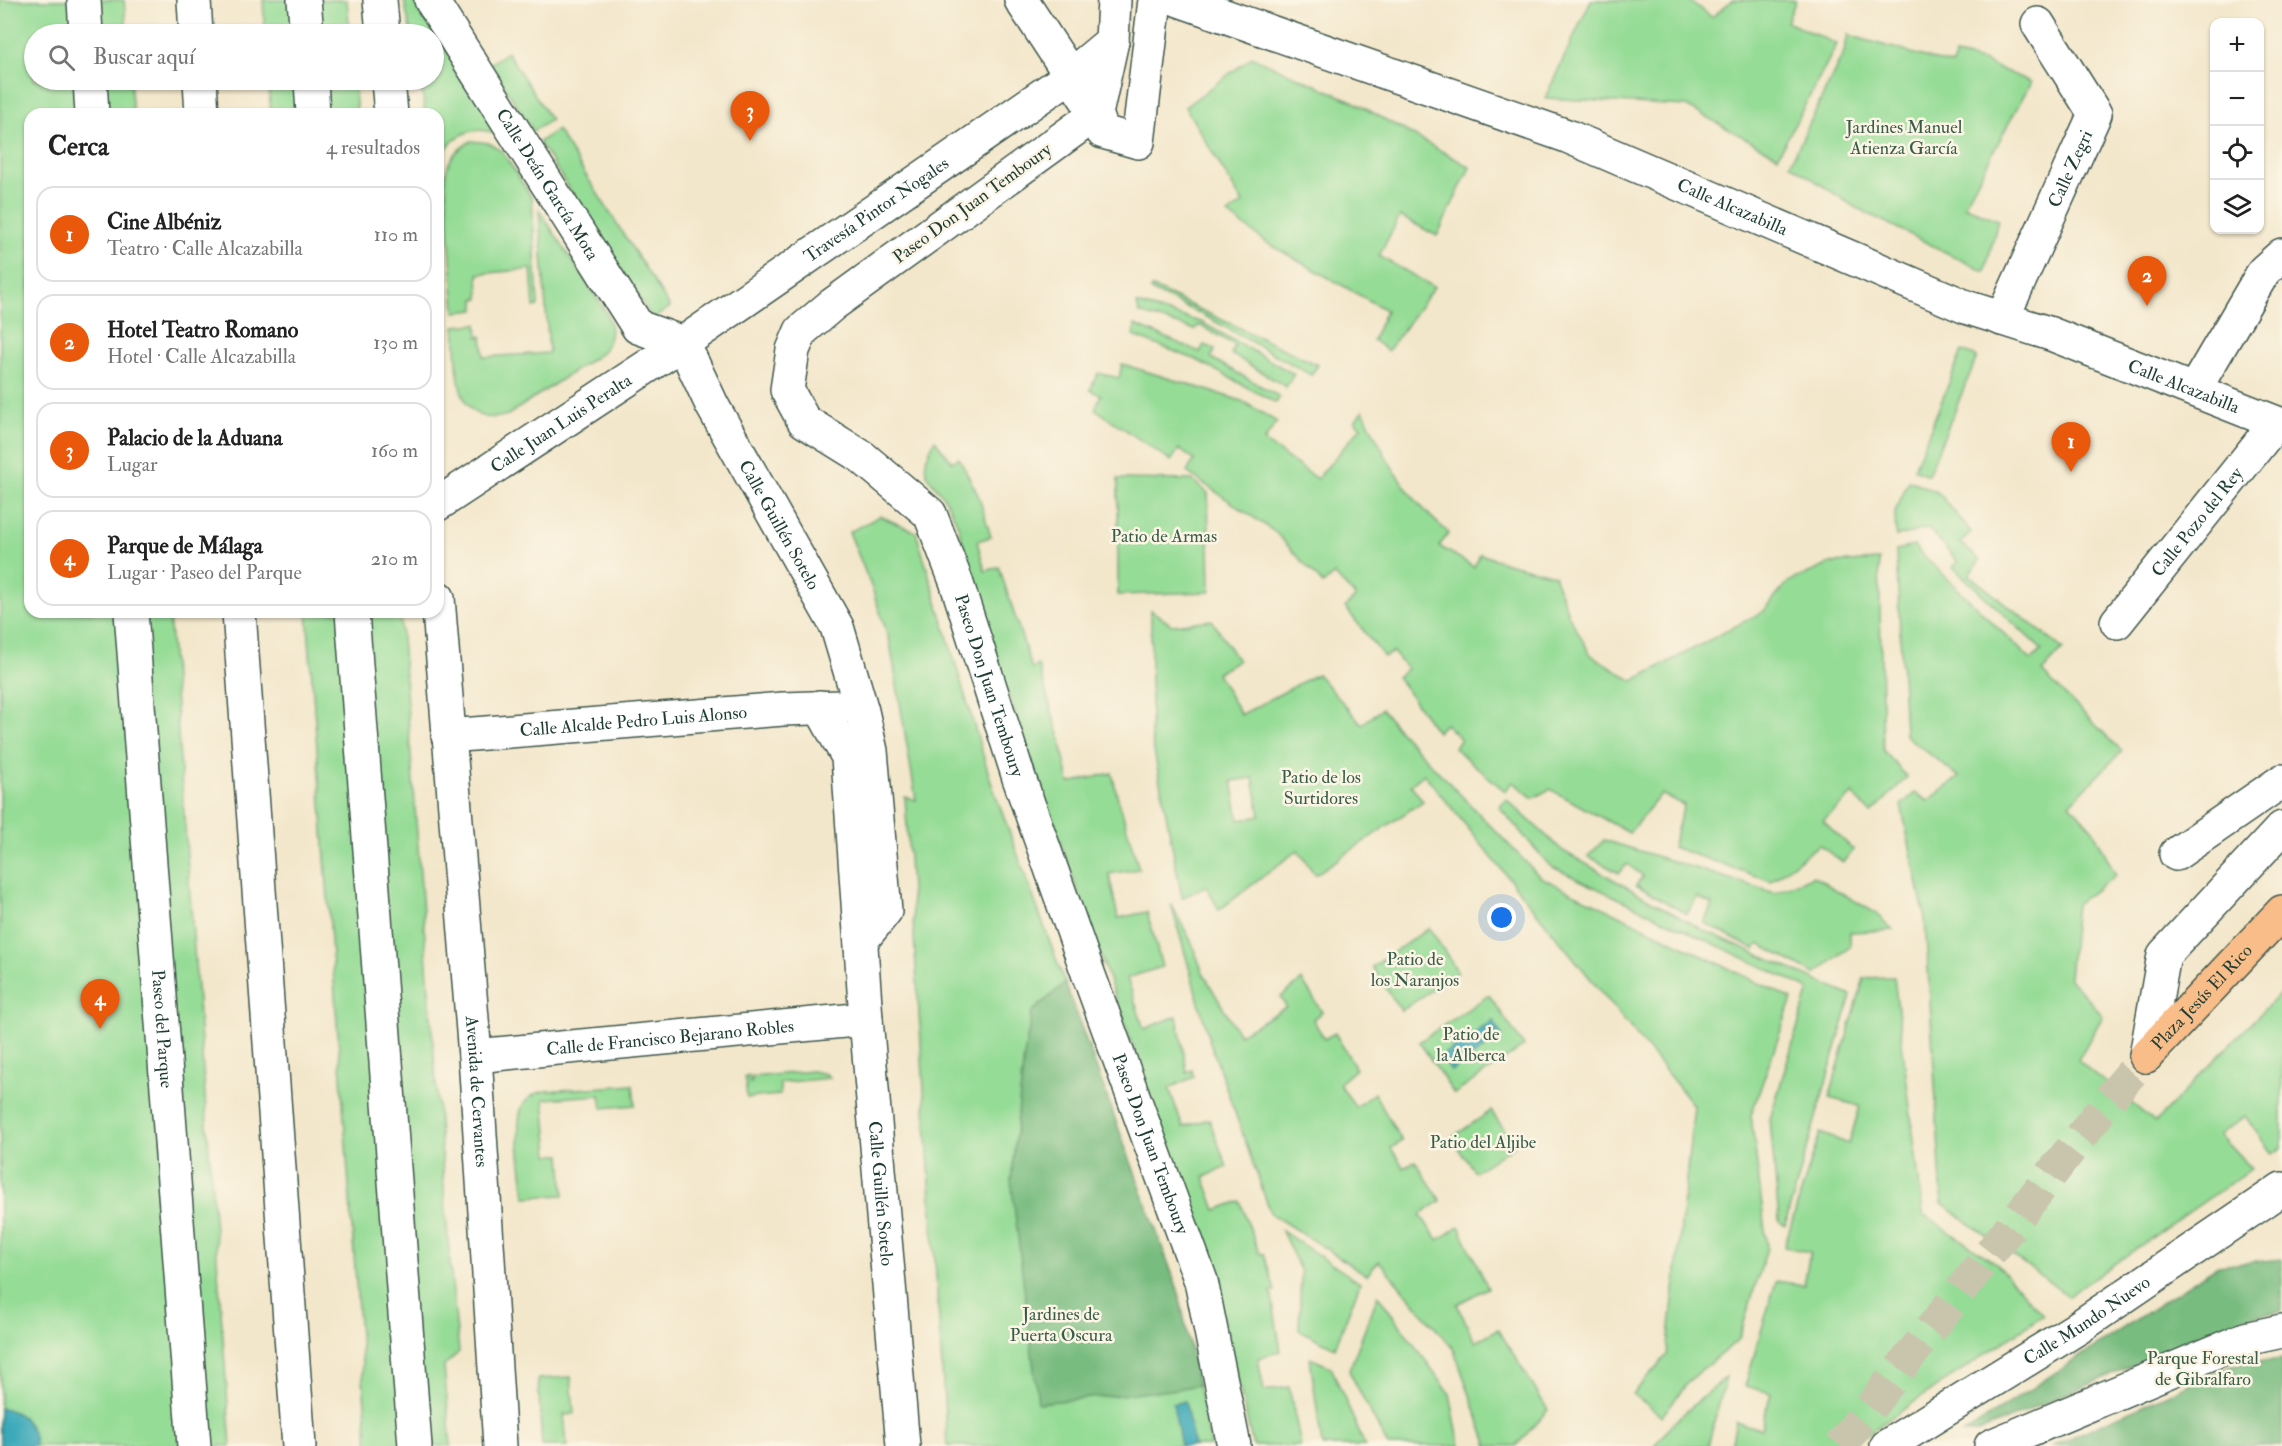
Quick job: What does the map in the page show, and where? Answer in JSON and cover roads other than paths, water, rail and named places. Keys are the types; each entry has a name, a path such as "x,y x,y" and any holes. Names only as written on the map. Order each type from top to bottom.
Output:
{"main road":[{"name":"Plaza Jesús El Rico","path":"2146,1056 2282,912"}],"street":[{"path":"84,0 85,24"},
{"path":"194,0 195,24"},
{"path":"304,0 306,24"},
{"path":"380,0 382,24"},
{"name":"Calle Deán García Mota","path":"431,0 638,327 683,343"},
{"path":"1021,0 1096,114 1103,132 1138,142 1155,0"},
{"path":"1096,114 1112,41 1114,0"},
{"name":"Calle Alcazabilla","path":"1179,0 1567,136 1966,308 2050,334 2279,424"},
{"name":"Calle Zegri","path":"2002,319 2095,114 2038,24"},
{"name":"Travesía Pintor Nogales","path":"683,343 1070,76 1112,41"},
{"path":"91,90 92,108"},
{"path":"201,90 202,108"},
{"path":"312,90 313,108"},
{"path":"389,90 391,108"},
{"name":"Paseo Don Juan Temboury","path":"1096,114 832,305 801,331 793,350 787,390 804,421 862,457 930,514 956,580 1019,778 1201,1281 1234,1446"},
{"path":"2194,390 2264,271 2282,255"},
{"name":"Calle Guillén Sotelo","path":"683,343 712,405 837,627 862,711 871,751 885,910 861,941"},
{"name":"Calle Juan Luis Peralta","path":"444,500 683,343"},
{"name":"Calle Pozo del Rey","path":"2117,622 2279,424"},
{"name":"Paseo del Parque","path":"131,618 194,1446"},
{"path":"239,618 300,1446"},
{"path":"352,618 415,1446"},
{"name":"Avenida de Cervantes","path":"439,618 476,1056 500,1446"},
{"path":"820,707 839,707 862,711"},
{"name":"Calle Guillén Sotelo","path":"820,707 848,757 866,1019 903,1446"},
{"name":"Calle Alcalde Pedro Luis Alonso","path":"448,736 820,707"},
{"path":"2176,854 2282,781"},
{"path":"2146,1056 2164,955 2282,828"},
{"name":"Calle de Francisco Bejarano Robles","path":"476,1056 866,1019"},
{"name":"Calle Mundo Nuevo","path":"1887,1446 2076,1329 2282,1189"},
{"path":"1991,1446 2245,1339 2282,1331"}],"water":[{"path":"1493,1021 1502,1036 1451,1071 1441,1056"},
{"path":"1185,1401 1194,1446 1181,1446 1173,1404"},
{"path":"0,1408 14,1412 25,1420 32,1431 35,1446 0,1446"}],"tunnel":[{"path":"1840,1446 2116,1091 2146,1056"}],"place":[{"name":"Palacio de la Aduana","path":"750,141"},
{"name":"Hotel Teatro Romano","path":"2147,306"},
{"name":"Cine Albéniz","path":"2071,472"},
{"name":"Parque de Málaga","path":"100,1029"}],"park label":[{"name":"Jardines Manuel Atienza García","path":"1904,137"},
{"name":"Patio de Armas","path":"1164,536"},
{"name":"Patio de los Surtidores","path":"1321,787"},
{"name":"Patio de los Naranjos","path":"1415,969"},
{"name":"Patio de la Alberca","path":"1471,1044"},
{"name":"Patio del Aljibe","path":"1483,1142"},
{"name":"Jardines de Puerta Oscura","path":"1061,1324"},
{"name":"Parque Forestal de Gibralfaro","path":"2203,1368"}]}
